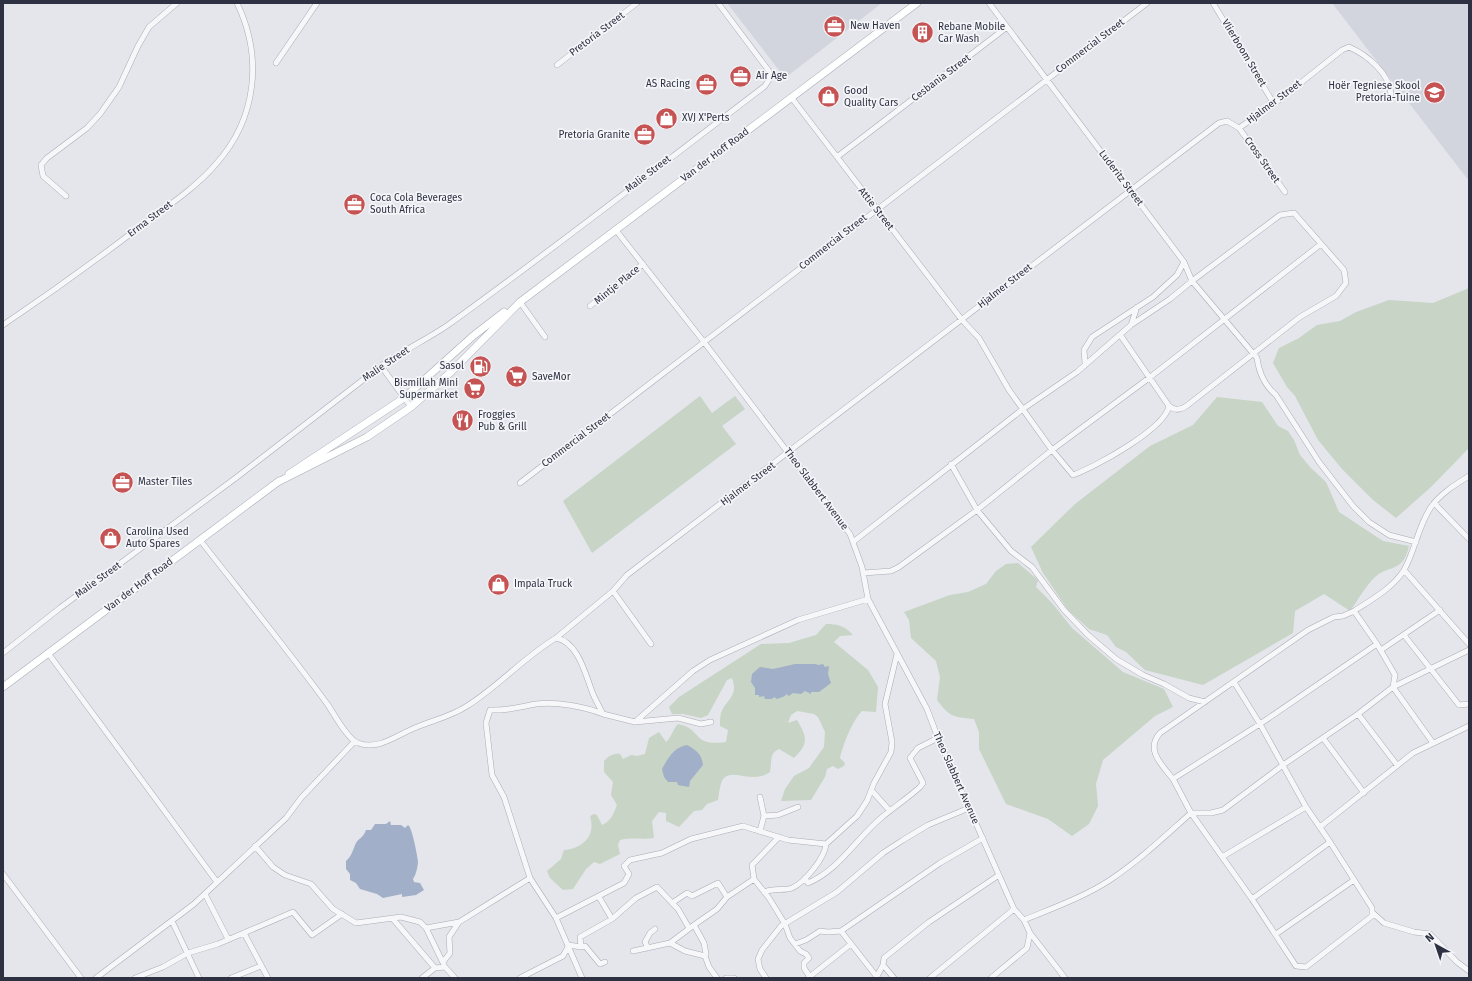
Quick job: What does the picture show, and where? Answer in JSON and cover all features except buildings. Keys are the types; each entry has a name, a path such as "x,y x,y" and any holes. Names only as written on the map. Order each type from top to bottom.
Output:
{"main road":[{"name":"Van der Hoff Road","path":"3,687 276,484 404,398 473,336 502,313 520,302 917,3"},
{"name":"Van der Hoff Road","path":"276,484 367,437 412,407 450,372 513,307"}],"street":[{"path":"66,196 43,176 41,165 47,158 87,128 100,114 119,87 138,46 149,28 177,3"},
{"name":"Erma Street","path":"3,325 88,265 193,187 216,165 232,144 249,104 253,79 251,41 246,21 237,3"},
{"path":"276,63 317,3"},
{"name":"Pretoria Street","path":"557,64 637,3"},
{"name":"Malie Street","path":"3,653 60,608 237,477 381,366 431,336 488,296 759,91 770,78 769,71 718,3"},
{"name":"Luderitz Street","path":"989,3 1184,262 1192,281 1252,353"},
{"name":"Commercial Street","path":"520,483 1147,3"},
{"name":"Vlierboom Street","path":"1213,3 1274,104"},
{"name":"Cesbania Street","path":"837,157 1007,27"},
{"name":"Hjalmer Street","path":"354,742 366,745 382,743 418,726 434,722 467,706 556,638 613,590 627,575 789,453 1220,122 1227,121 1239,128 1274,104 1342,50 1349,47 1356,50 1378,68 1391,88 1390,96"},
{"name":"Attie Street","path":"791,98 962,320 979,338 994,362 1002,380 1052,450 1073,476 1088,470 1128,446 1154,425 1168,411 1169,406"},
{"name":"Cross Street","path":"1239,128 1284,192"},
{"path":"853,542 916,494 950,464 1023,409 1077,372 1085,363 1121,336 1131,325 1170,299 1280,215 1294,213 1344,270 1346,283 1336,296 1300,317 1252,353 1185,407 1174,409 1169,406 1121,336"},
{"name":"Theo Slabbert Avenue","path":"615,229 704,342 850,534 863,573 868,599 927,709 938,738 1000,875 1014,910 1024,920 1030,933 1065,978"},
{"path":"863,573 891,570 900,567 977,510 1052,450 1149,378 1321,244"},
{"path":"1085,363 1084,350 1092,337 1153,297 1170,283 1184,262"},
{"name":"Mintje Place","path":"590,306 643,264"},
{"path":"520,302 545,337"},
{"path":"1131,325 1137,307"},
{"path":"1252,353 1256,358 1258,370 1268,388 1276,395 1320,462 1354,506 1369,522 1389,535 1416,542"},
{"path":"381,366 412,407"},
{"path":"950,464 977,510 1011,550 1032,567 1064,610 1088,635 1116,659 1143,676 1164,684 1189,698 1205,702"},
{"path":"1373,913 1370,918 1303,968 1293,963 1276,934 1191,813 1172,779 1154,754 1153,749 1156,737 1308,630 1334,617 1354,611 1388,588 1404,570 1428,512 1434,503 1469,476"},
{"path":"1434,503 1469,539"},
{"path":"96,978 172,921 205,894 254,846 286,818 300,798 354,742 307,676 200,540"},
{"path":"1404,570 1469,644"},
{"path":"613,590 651,644"},
{"path":"635,722 693,671 710,660 784,626 868,599"},
{"path":"1381,650 1440,610"},
{"path":"1354,611 1381,650 1395,675 1393,687 1433,743"},
{"path":"1404,635 1459,705 1469,704"},
{"path":"556,638 561,639 568,644 578,657 603,714"},
{"path":"1172,779 1260,724 1377,644"},
{"path":"1024,920 1075,899 1110,880 1146,854 1191,813 1211,813 1223,810 1283,765 1358,714 1393,687 1429,668 1469,650"},
{"path":"48,654 217,882"},
{"path":"764,892 773,889 792,888 805,878 823,857 826,844 852,821 872,791 892,751 892,742 885,704 897,654"},
{"path":"1234,682 1260,724 1306,807 1320,826 1372,908 1373,913 1384,923 1414,932 1430,934 1457,962 1469,970"},
{"path":"579,977 569,945 556,918 530,878 504,797 492,775 486,724 490,710 504,711 545,704 591,709 603,714 635,722 678,718 701,724 711,722"},
{"path":"1358,714 1397,766"},
{"path":"1320,826 1364,793 1413,752 1469,726"},
{"path":"805,878 808,883 822,877 835,866 858,840 890,811 910,796 923,783 910,758 913,752 938,738"},
{"path":"1323,738 1364,793"},
{"path":"872,791 890,811"},
{"path":"760,797 764,816 760,831"},
{"path":"764,816 778,815 798,807"},
{"path":"1222,857 1306,807"},
{"path":"766,978 760,969 758,959 762,950 784,924 838,892 883,853 903,840 941,818 969,808"},
{"path":"556,918 624,883 629,874 624,866 630,860 662,853 691,839 743,826 779,837 826,844"},
{"path":"779,837 752,865 754,879 764,892 795,944 809,958 804,963 804,968 809,977 851,944"},
{"path":"795,944 806,940 820,931 841,931 940,863 983,838"},
{"path":"1252,899 1330,842"},
{"path":"254,846 273,867 285,874 311,884 333,909 358,923 401,917 418,920 426,928 444,964 455,978"},
{"path":"3,874 81,978"},
{"path":"841,931 876,978 883,965 884,958 929,922 1000,875"},
{"path":"426,928 459,922 530,878"},
{"path":"633,951 670,943 717,909 727,897 754,879"},
{"path":"1276,934 1354,880"},
{"path":"672,902 687,893 692,896 718,883 727,897"},
{"path":"581,947 580,937 612,919 636,898 657,887 672,902 689,928"},
{"path":"205,894 228,939"},
{"path":"599,897 612,919"},
{"path":"930,978 1014,910"},
{"path":"135,978 163,967 188,953 218,944 293,912 312,935 342,914"},
{"path":"393,919 435,968"},
{"path":"172,921 199,978"},
{"path":"422,978 435,968 444,964 450,953 449,937 459,922"},
{"path":"694,925 704,943 706,954 704,956 716,978"},
{"path":"648,948 645,942 650,933 655,929"},
{"path":"244,933 268,978"},
{"path":"990,978 1027,948 1030,933"},
{"path":"670,943 685,951 704,956"},
{"path":"569,945 581,947 585,946 600,964 605,962"},
{"path":"520,978 563,956 569,945"},
{"path":"883,965 894,978"},
{"path":"232,978 238,977 261,966"},
{"path":"726,978 734,978"}],"shaded area":[{"path":"727,3 882,3 785,78"},
{"name":"Hoër Tegniese Skool Pretoria-Tuine","path":"1332,3 1469,3 1469,181"}],"green space":[{"path":"1469,288 1469,448 1431,487 1396,518 1373,500 1342,469 1318,440 1295,396 1287,387 1273,363 1279,348 1299,338 1317,325 1340,321 1356,312 1389,300 1433,303"},
{"path":"700,396 712,413 735,396 745,409 722,426 736,444 592,553 563,501"},
{"path":"1217,397 1262,402 1278,426 1288,431 1294,440 1300,455 1326,482 1339,512 1383,541 1409,546 1403,561 1399,565 1379,574 1374,578 1350,611 1324,594 1295,611 1293,633 1203,685 1145,670 1126,652 1116,647 1107,635 1089,629 1068,610 1043,573 1031,547 1075,504 1150,446 1193,425"},
{"path":"1018,563 1038,580 1036,587 1052,603 1072,628 1123,672 1164,689 1173,707 1155,716 1103,760 1096,784 1098,806 1089,824 1072,836 1048,819 1006,804 979,749 979,732 974,719 961,718 952,715 945,710 937,700 940,677 936,661 911,638 909,620 904,612 950,595 968,592 986,584 996,571 1006,564"},
{"path":"826,624 841,626 853,635 840,636 834,642 868,670 878,687 876,712 862,711 858,715 848,733 841,753 840,758 845,763 844,766 838,769 833,766 827,769 825,777 811,800 781,801 785,789 794,776 809,768 824,747 825,732 818,717 814,714 797,711 791,715 788,723 797,720 805,736 805,740 802,749 794,758 779,749 772,755 770,772 763,776 727,776 721,783 718,800 707,804 702,810 694,811 679,827 666,821 666,813 659,812 652,821 654,838 620,840 618,845 620,854 600,864 594,862 586,869 573,889 563,890 550,878 547,871 561,859 564,850 577,847 590,835 590,816 594,814 597,815 602,825 610,820 614,812 617,805 611,795 613,782 604,772 604,761 606,759 615,754 620,754 623,759 631,755 637,756 645,754 649,738 659,732 666,742 678,724 686,726 698,737 707,742 726,742 728,730 720,726 720,718 723,708 733,694 734,684 732,678 727,680 708,715 701,718 683,714 672,714 669,707 679,697 761,644 789,643 816,635"}],"water":[{"path":"795,664 823,664 825,667 829,666 828,674 831,683 819,692 811,692 811,694 805,691 801,694 793,693 789,696 786,694 785,696 777,699 774,697 772,699 765,699 764,696 759,697 759,695 755,695 755,688 751,682 752,674 760,667 773,669"},
{"path":"687,745 698,753 703,765 690,781 689,787 678,785 677,782 668,782 664,777 662,769 669,757 678,748"},
{"path":"390,821 391,825 401,825 405,828 408,825 410,827 418,861 417,870 413,879 414,882 420,883 424,890 416,895 402,897 402,894 383,898 377,894 360,889 356,883 350,880 350,874 346,869 346,861 351,855 356,843 364,835 366,830 371,830 375,824 386,824"}],"place":[{"name":"New Haven","path":"834,26"},
{"name":"Rebane Mobile Car Wash","path":"923,33"},
{"name":"Air Age","path":"740,76"},
{"name":"AS Racing","path":"706,84"},
{"name":"Hoër Tegniese Skool Pretoria-Tuine","path":"1435,92"},
{"name":"Good Quality Cars","path":"828,97"},
{"name":"XVJ X'Perts","path":"667,118"},
{"name":"Pretoria Granite","path":"645,135"},
{"name":"Coca Cola Beverages South Africa","path":"355,204"},
{"name":"Sasol","path":"480,366"},
{"name":"SaveMor","path":"516,377"},
{"name":"Bismillah Mini Supermarket","path":"474,389"},
{"name":"Froggies Pub & Grill","path":"463,421"},
{"name":"Master Tiles","path":"123,482"},
{"name":"Carolina Used Auto Spares","path":"110,538"},
{"name":"Impala Truck","path":"498,584"}]}
